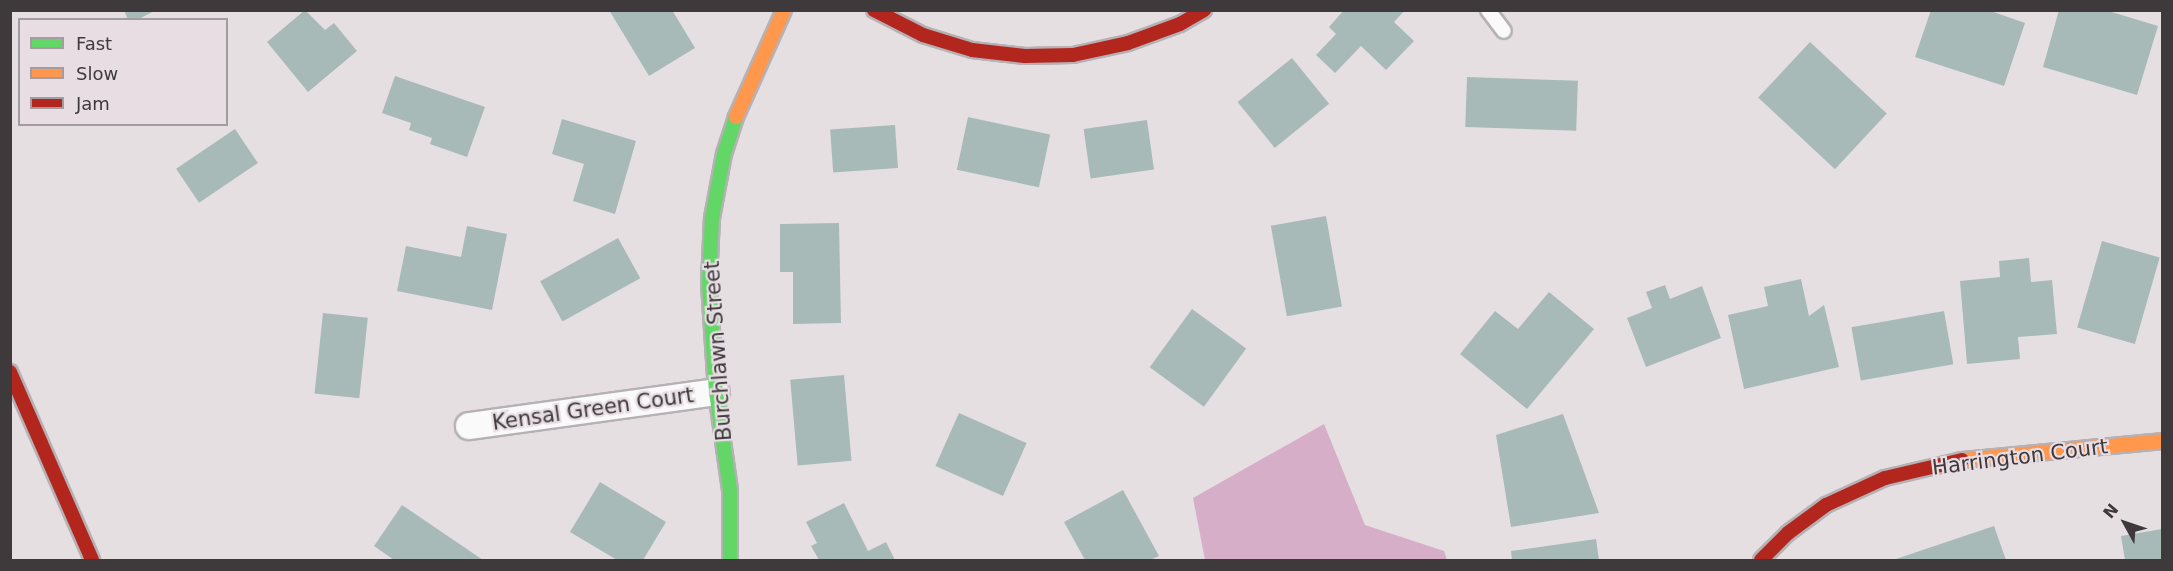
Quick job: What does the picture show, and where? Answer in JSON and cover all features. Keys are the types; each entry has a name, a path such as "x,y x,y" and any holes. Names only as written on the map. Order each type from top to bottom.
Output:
{"main road":[{"name":"Burchlawn Street","path":"730,561 730,490 716,392 709,283 712,218 724,154 744,92 784,10"},
{"path":"874,10 933,38 972,50 1025,56 1073,55 1128,43 1180,24 1204,10"},
{"path":"10,372 92,561"},
{"name":"Harrington Court","path":"1761,561 1788,533 1826,505 1885,478 1943,462 2163,441"}],"street":[{"name":"Kensal Green Court","path":"469,426 716,392"}],"lane":[{"path":"1488,10 1504,31"}],"shaded area":[{"path":"1324,424 1365,525 1444,551 1447,560 1205,560 1193,498"}],"building":[{"path":"124,10 156,10 141,18 127,18"},
{"path":"305,10 325,30 334,23 357,51 308,92 267,42"},
{"path":"609,10 672,10 695,48 649,76"},
{"path":"1344,10 1405,10 1394,22 1414,41 1386,70 1361,46 1335,73 1316,55 1336,34 1329,27"},
{"path":"1931,10 1988,10 2025,23 2004,86 1915,57"},
{"path":"2059,10 2105,10 2158,26 2137,95 2043,67"},
{"path":"1810,42 1887,114 1835,169 1758,98"},
{"path":"1292,58 1329,104 1275,148 1238,102"},
{"path":"395,76 485,107 467,157 430,144 432,138 409,130 411,123 382,113"},
{"path":"1467,77 1578,81 1576,131 1465,127"},
{"path":"968,117 1050,134 1039,187 957,170"},
{"path":"562,119 636,141 615,214 573,201 584,164 552,154"},
{"path":"1147,120 1154,170 1091,178 1084,129"},
{"path":"895,125 898,168 833,172 830,130"},
{"path":"235,129 258,163 199,203 176,169"},
{"path":"1326,216 1342,307 1287,316 1271,226"},
{"path":"839,223 841,323 793,324 793,272 780,272 780,224"},
{"path":"467,226 507,234 492,310 397,291 406,246 461,257"},
{"path":"618,238 640,278 562,321 540,281"},
{"path":"2102,241 2160,258 2135,344 2077,328"},
{"path":"2029,258 2031,282 2052,280 2057,334 2018,337 2020,359 1967,364 1960,281 2000,277 1999,261"},
{"path":"1801,279 1809,316 1824,305 1839,367 1744,389 1728,315 1768,306 1764,287"},
{"path":"1665,285 1670,299 1702,286 1721,338 1646,367 1627,318 1652,308 1646,292"},
{"path":"1549,292 1594,329 1527,409 1460,354 1495,311 1518,329"},
{"path":"1192,309 1246,348 1204,407 1150,367"},
{"path":"1944,311 1953,364 1861,381 1851,327"},
{"path":"323,313 368,318 359,398 315,394"},
{"path":"844,375 851,461 798,465 790,380"},
{"path":"959,413 1027,443 1003,496 935,466"},
{"path":"1563,414 1599,513 1511,527 1496,435"},
{"path":"600,482 666,522 643,560 617,560 570,532"},
{"path":"1123,490 1159,556 1150,560 1085,560 1064,522"},
{"path":"844,503 868,551 886,542 895,560 819,560 811,546 817,543 806,522"},
{"path":"402,505 483,560 394,560 374,546"},
{"path":"1994,526 2006,560 1893,560"},
{"path":"2162,529 2162,560 2125,560 2121,536"},
{"path":"1596,539 1599,560 1512,560 1511,551"}],"traffic: fast":[{"path":"730,560 730,490 716,392 709,283 712,218 724,154 736,117"}],"traffic: slow":[{"path":"736,117 784,10"},
{"path":"1962,460 2162,441"}],"traffic: jam":[{"path":"874,10 923,35 972,50 1025,56 1073,55 1128,43 1180,24 1204,10"},
{"path":"10,372 92,560"},
{"path":"1761,560 1788,533 1826,505 1885,478 1962,460"}]}
